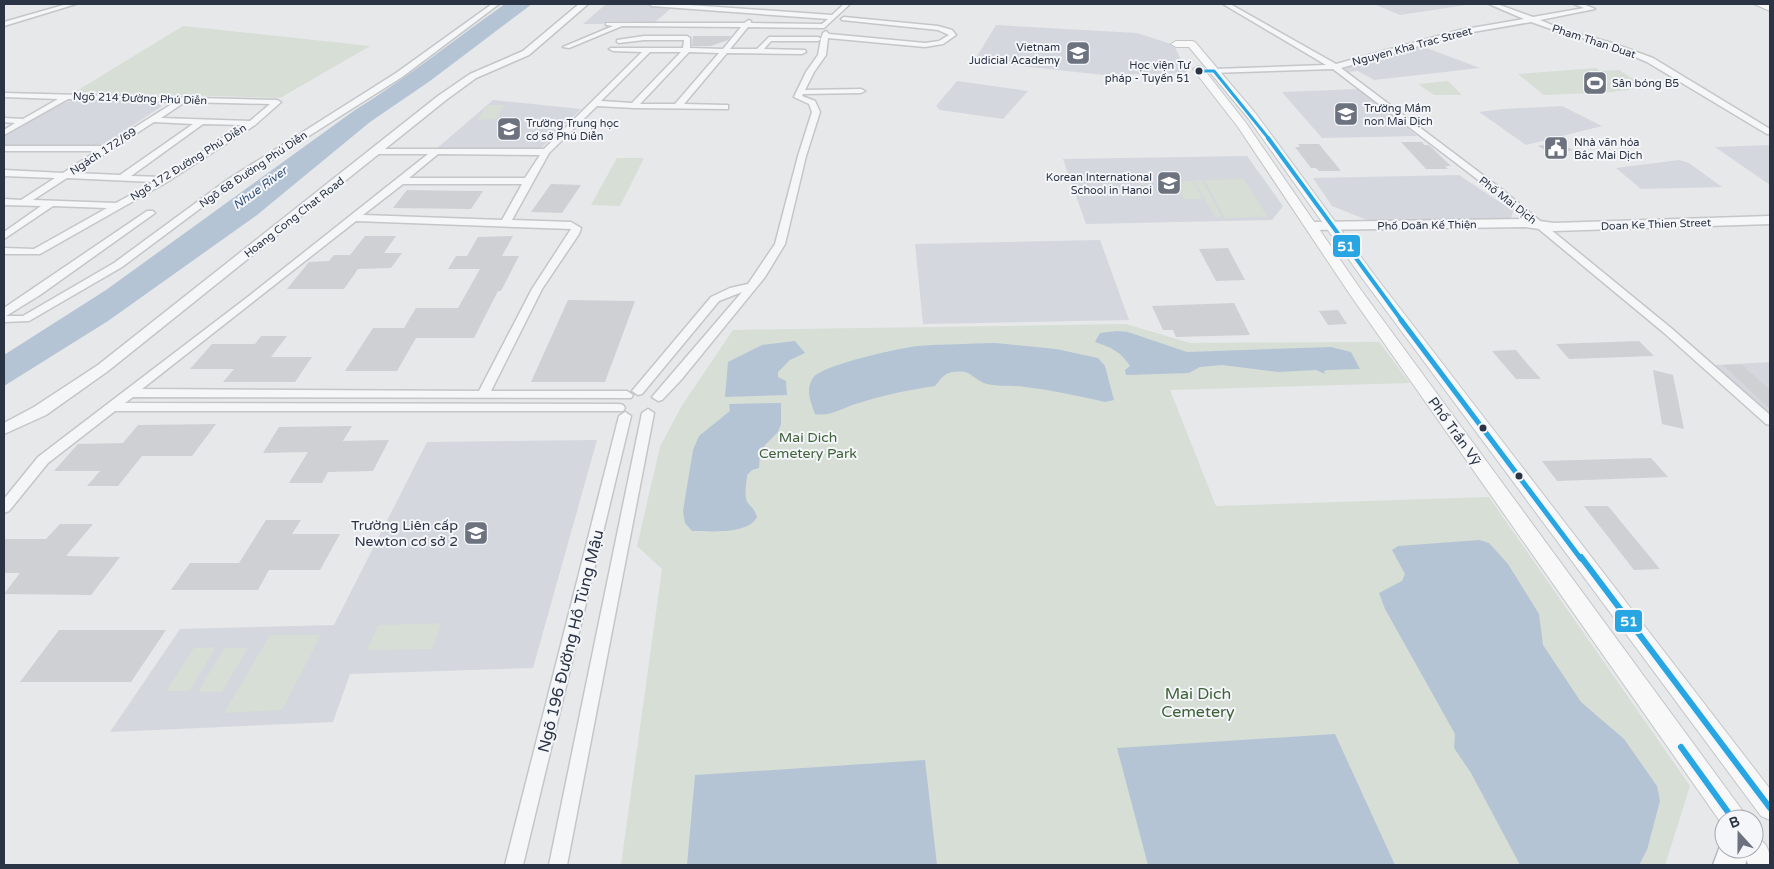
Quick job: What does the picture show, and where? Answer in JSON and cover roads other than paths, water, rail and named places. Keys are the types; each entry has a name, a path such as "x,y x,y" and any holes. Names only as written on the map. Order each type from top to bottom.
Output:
{"main road":[{"path":"1760,4 1770,5"},
{"name":"Phố Trần Vỹ","path":"1726,809 1364,304 1242,125 1198,65 1192,44 1176,44 1198,65 1252,116 1331,226 1770,808"}],"street":[{"path":"4,24 73,4"},
{"name":"Ngõ 68 Đường Phú Diễn","path":"4,318 25,319 118,265 230,182 399,75 496,4"},
{"name":"Hoang Cong Chat Road","path":"4,429 66,396 378,151 442,98 473,76 526,53 584,4"},
{"path":"652,4 758,10 833,17"},
{"path":"678,106 763,4"},
{"path":"608,24 824,26 847,4"},
{"name":"Phố Mai Dịch","path":"1226,4 1335,67 1542,226 1667,330 1770,421"},
{"name":"Pham Than Duat","path":"1492,4 1562,31 1610,44 1650,60 1770,132"},
{"name":"Nguyen Kha Trac Street","path":"1198,65 1335,67 1460,32 1592,10 1577,4"},
{"path":"663,37 691,6"},
{"path":"112,407 648,413 658,403 658,397 677,377 761,275 780,244 802,156 816,110 809,101 799,99 798,97 810,72 822,55 826,34 925,45 941,43 953,35 950,31 938,28 844,19"},
{"path":"567,47 624,24"},
{"path":"619,41 635,38 687,38 686,51 634,106"},
{"path":"759,51 769,39 818,39"},
{"path":"613,49 802,52"},
{"path":"506,222 546,152 648,50"},
{"path":"801,92 860,91"},
{"name":"Ngõ 214 Đường Phú Diễn","path":"4,94 277,102"},
{"path":"4,133 67,96"},
{"name":"Ngách 172/69","path":"24,202 183,100"},
{"name":"Ngõ 172 Đường Phú Diễn","path":"4,202 118,206 164,180 252,123 277,102"},
{"path":"594,104 725,107"},
{"path":"4,120 24,121"},
{"path":"151,120 252,123"},
{"path":"122,178 202,121"},
{"path":"4,148 106,149"},
{"path":"378,151 546,152"},
{"path":"4,508 44,460 401,181 435,152"},
{"path":"4,173 164,180"},
{"path":"401,181 528,181"},
{"path":"4,236 52,203"},
{"path":"4,251 36,252 118,206"},
{"path":"4,313 36,293 150,212"},
{"path":"354,218 506,222 571,225 576,228 574,234 537,289 483,394"},
{"name":"Doan Ke Thien Street","path":"1542,226 1770,220"},
{"path":"4,222 22,223"},
{"name":"Phố Doãn Kế Thiện","path":"1312,226 1525,224 1542,226"},
{"path":"632,393 656,372 715,299 734,290 750,287"},
{"path":"130,393 483,394 632,393 647,391 658,397"},
{"name":"Ngõ 196 Đường Hồ Tùng Mậu","path":"514,865 622,412 619,403 632,393"},
{"path":"259,408 268,394"},
{"name":"Ngõ 196 Đường Hồ Tùng Mậu","path":"558,865 648,413"}],"water":[{"name":"Nhue River","path":"505,4 532,4 430,81 370,122 257,215 108,321 4,386 4,355 106,290"},
{"path":"1128,332 1187,352 1331,347 1351,352 1360,369 1328,370 1324,371 1325,374 1316,370 1278,372 1222,365 1200,367 1189,373 1126,375 1125,370 1130,366 1123,357 1111,348 1095,342 1100,333"},
{"path":"795,341 805,353 790,360 778,372 778,377 786,381 787,395 725,397 728,362 762,345"},
{"path":"995,343 1056,349 1098,358 1105,366 1114,400 1105,402 1020,386 992,385 982,382 968,373 959,371 946,374 935,386 877,398 832,413 815,414 809,396 809,387 813,378 830,368 895,350 918,346"},
{"path":"781,403 781,424 778,432 765,445 760,455 759,468 752,470 747,475 745,493 748,503 757,517 746,527 728,531 692,531 685,523 683,511 693,450 699,436 730,411 729,404"},
{"path":"1480,540 1489,543 1508,564 1539,614 1543,645 1581,702 1624,739 1657,786 1660,801 1647,850 1639,865 1520,865 1471,773 1454,748 1455,734 1385,609 1379,593 1402,581 1405,574 1392,550 1398,546"},
{"path":"1335,734 1395,865 1148,865 1117,748"},
{"path":"925,760 937,865 687,865 695,775"}],"place":[{"name":"Vietnam Judicial Academy","path":"1078,53"},
{"name":"Học viện Tư pháp - Tuyến 51","path":"1199,71"},
{"name":"Sân bóng B5","path":"1595,83"},
{"name":"Trường Mầm non Mai Dịch","path":"1346,114"},
{"name":"Trường Trung học cơ sở Phú Diễn","path":"509,129"},
{"name":"Nhà văn hóa Bắc Mai Dịch","path":"1556,148"},
{"name":"Korean International School in Hanoi","path":"1169,183"},
{"name":"Trường Liên cấp Newton cơ sở 2","path":"476,533"}],"park label":[{"name":"Mai Dich Cemetery Park","path":"808,446"},
{"name":"Mai Dich Cemetery","path":"1198,702"}]}
